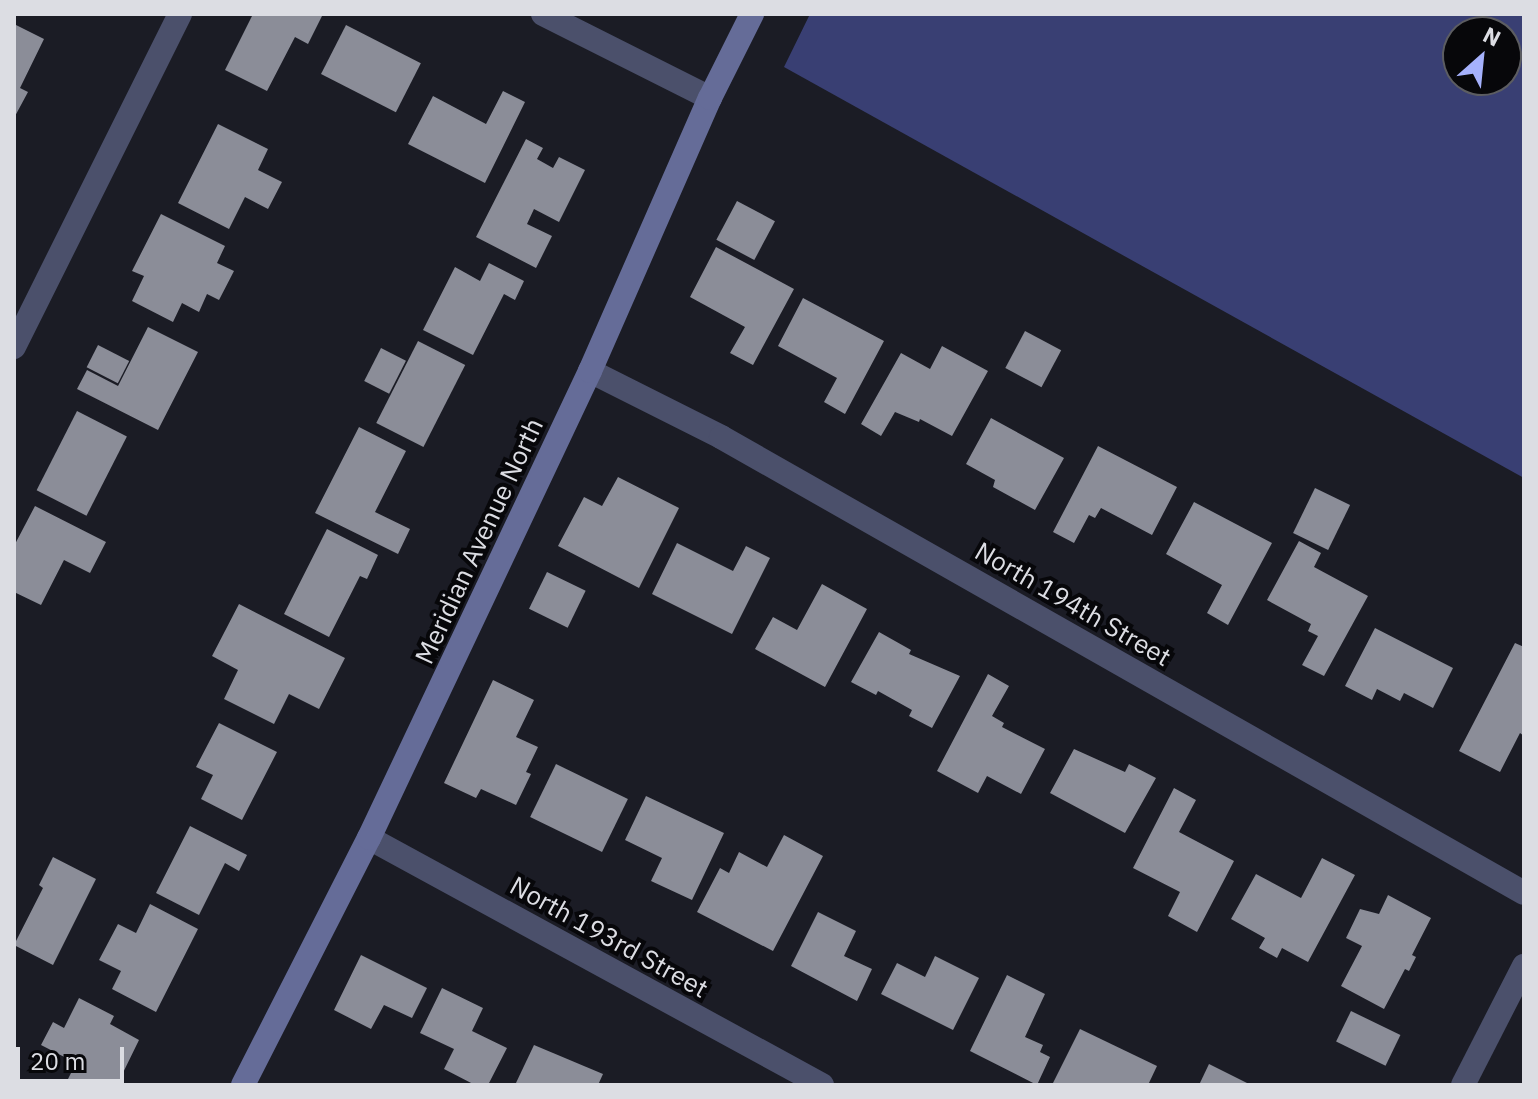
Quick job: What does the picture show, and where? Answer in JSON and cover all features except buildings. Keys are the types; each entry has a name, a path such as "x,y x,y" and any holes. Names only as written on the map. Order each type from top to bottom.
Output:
{"street":[{"path":"14,347 180,14"},
{"path":"543,14 710,98"},
{"name":"Meridian Avenue North","path":"243,1085 369,838 590,371 710,98 752,14"},
{"name":"North 194th Street","path":"590,371 721,437 1524,893"},
{"name":"North 193rd Street","path":"369,838 822,1085"},
{"path":"1463,1085 1524,966"}],"shaded area":[{"path":"810,14 1524,14 1524,478 784,67"}]}
